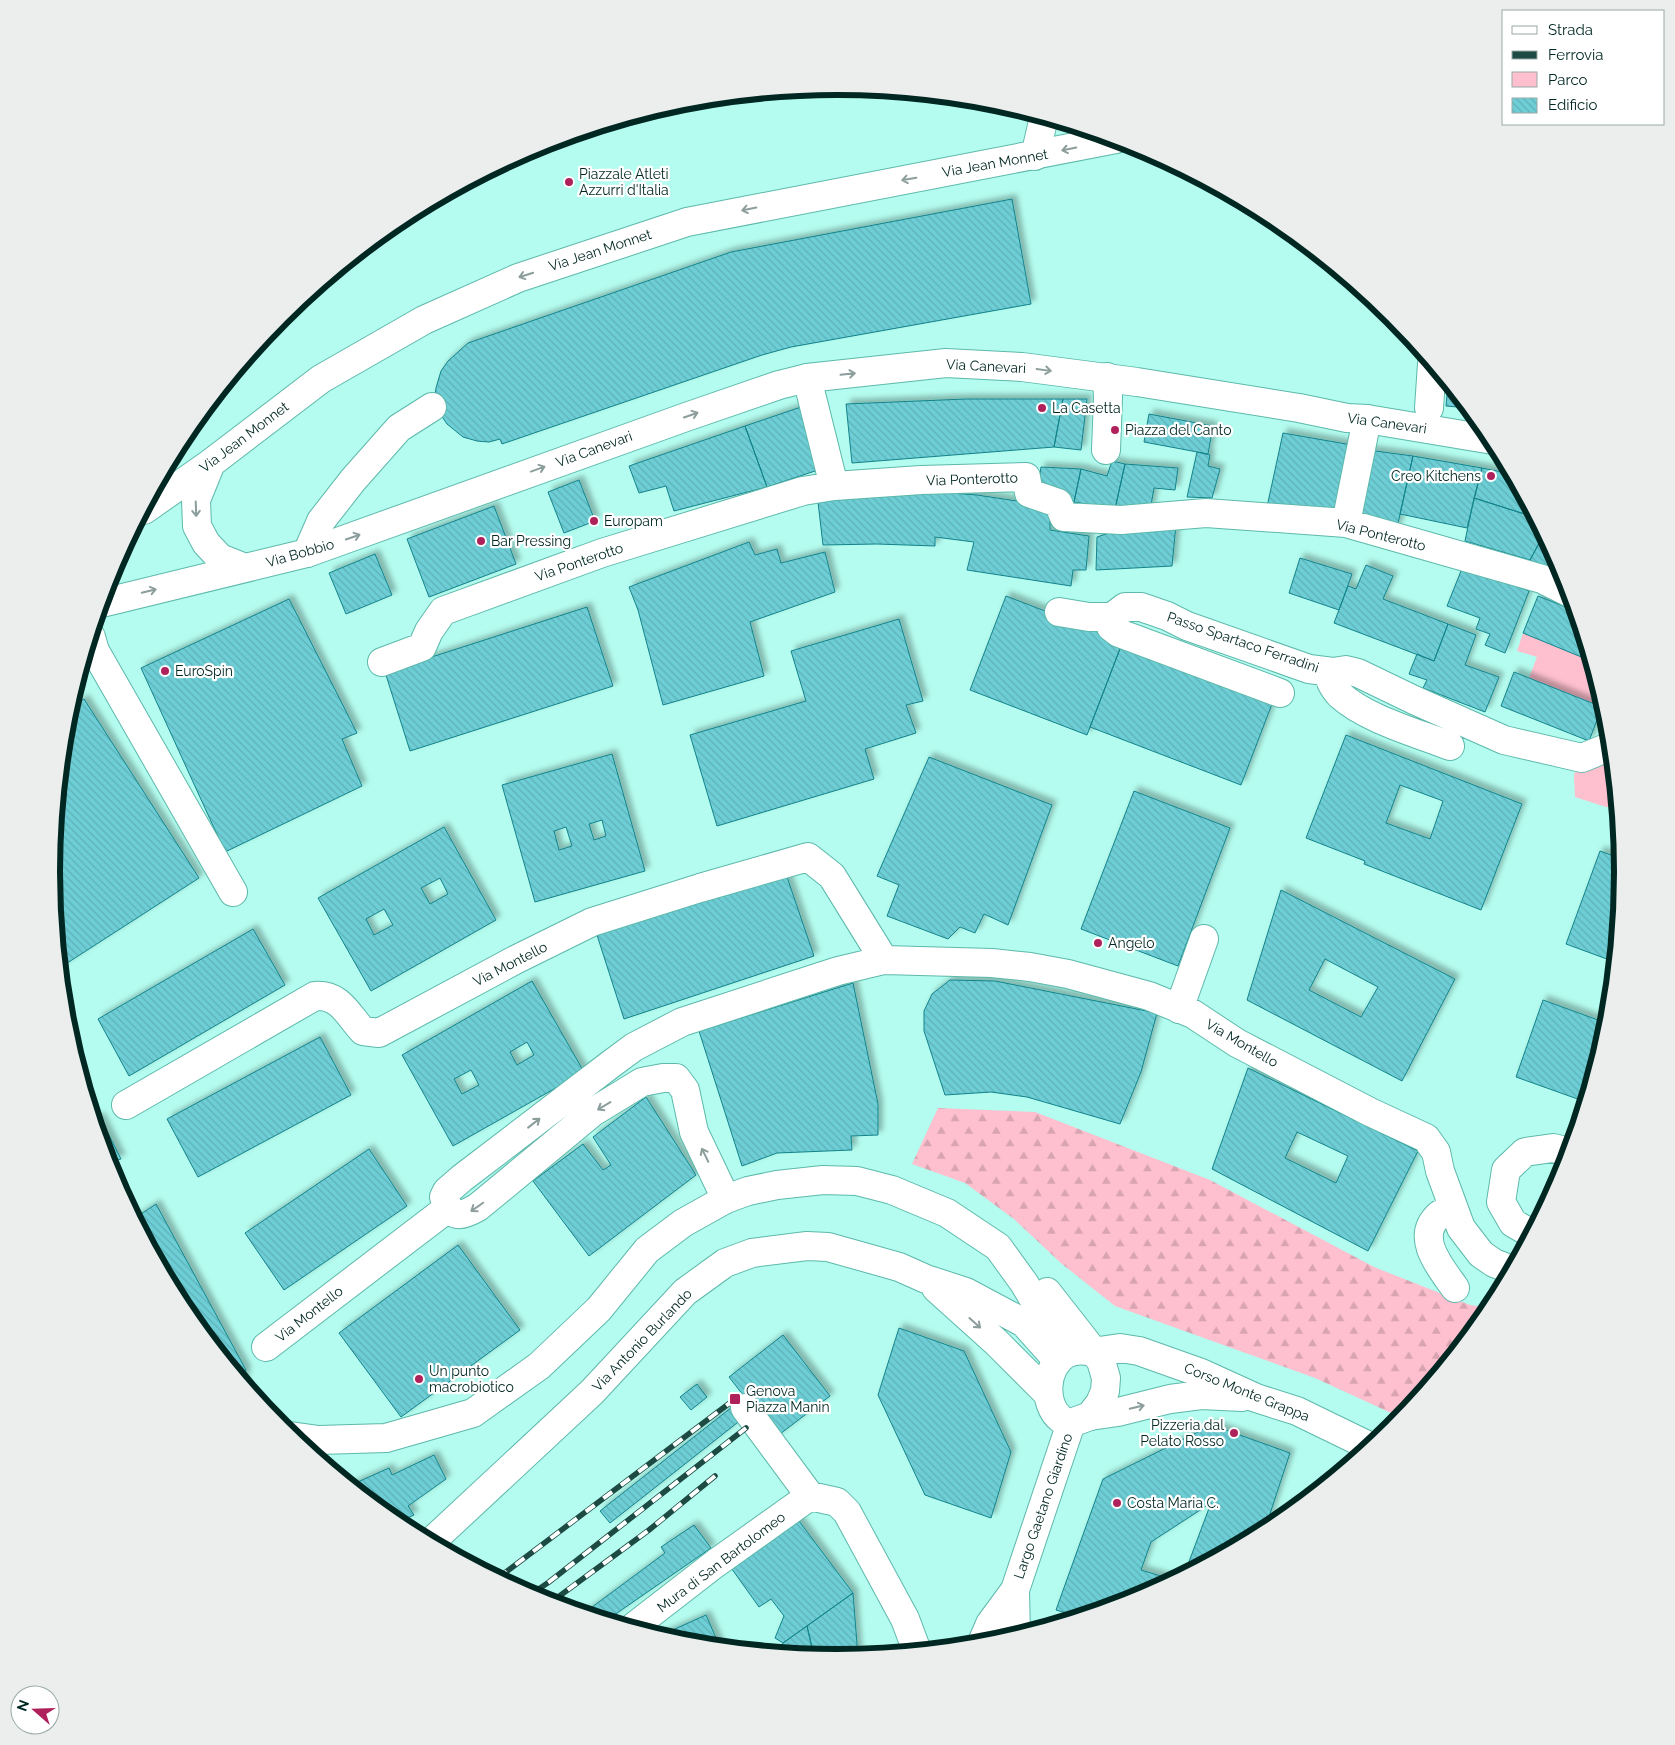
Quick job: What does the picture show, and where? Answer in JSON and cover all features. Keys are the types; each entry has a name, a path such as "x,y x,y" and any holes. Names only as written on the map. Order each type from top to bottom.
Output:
{"street":[{"path":"1035,156 1043,122"},
{"name":"Via Jean Monnet","path":"154,503 211,464 321,379 424,320 518,278 686,222 1104,142"},
{"name":"Via Canevari","path":"492,485 761,391 807,378 946,363 1022,367 1107,377 1299,408 1347,418 1367,419 1482,438"},
{"path":"1429,408 1431,372"},
{"path":"1106,450 1107,377"},
{"path":"807,378 834,486"},
{"path":"307,553 321,521 353,480 399,428 432,408"},
{"path":"1346,523 1367,419"},
{"path":"211,464 196,500 197,526 206,543 220,558 245,568"},
{"name":"Via Ponterotto","path":"382,662 422,647 429,631 443,612 602,552 803,491 834,486 921,480 1026,477 1028,493 1058,503 1064,516 1121,520 1206,513 1346,523 1542,579 1561,589"},
{"name":"Via Bobbio","path":"109,601 307,553 492,485"},
{"name":"Passo Spartaco Ferradini","path":"1112,617 1125,607 1141,607 1167,616 1187,626 1309,669 1333,672 1346,670 1358,673 1504,740 1582,758 1604,749"},
{"path":"1059,612 1089,617 1112,617 1111,627 1119,633 1280,693"},
{"path":"92,650 234,892"},
{"path":"1333,672 1331,682 1338,694 1372,716 1450,746"},
{"name":"Via Montello","path":"126,1106 315,996 325,995 335,999 363,1031 379,1033 517,959 592,922 808,857 832,876 884,960"},
{"path":"1179,1009 1204,939"},
{"name":"Via Montello","path":"266,1347 448,1208 444,1197 447,1191 634,1047 682,1022 838,971 884,960 992,963 1030,967 1068,974 1149,996 1193,1014 1237,1043 1370,1112 1426,1138 1436,1152 1440,1171 1461,1228 1481,1254 1494,1263 1507,1268"},
{"path":"448,1208 456,1214 466,1214 478,1207 592,1112 642,1082 663,1078 676,1078 685,1090 694,1132 726,1199"},
{"path":"1527,1231 1513,1223 1501,1202 1506,1170 1525,1152 1553,1148 1563,1150"},
{"path":"305,1438 319,1440 386,1438 473,1413 539,1366 599,1309 647,1250 683,1223 726,1199 777,1184 823,1180 858,1181 892,1190 946,1213 998,1248 1024,1283 1062,1358"},
{"path":"1453,1208 1439,1215 1431,1227 1428,1244 1434,1258 1454,1288"},
{"name":"Via Antonio Burlando","path":"436,1538 592,1392 685,1292 725,1263 752,1253 807,1246 828,1247 899,1267 926,1279"},
{"name":"Largo Gaetano Giardino","path":"985,1636 990,1624 1015,1590 1080,1420 1100,1403 1105,1391 1106,1378 1101,1361 1092,1352 1046,1290 998,1248"},
{"path":"926,1279 966,1292 1024,1323 1062,1358"},
{"name":"Largo Gaetano Giardino","path":"926,1279 996,1342 1047,1393 1053,1408 1060,1418 1080,1420"},
{"name":"Corso Monte Grappa","path":"1092,1352 1120,1348 1139,1351 1201,1373 1256,1398 1297,1411 1364,1444"},
{"path":"1047,1393 1050,1376 1062,1358 1082,1350 1092,1352"},
{"path":"1080,1420 1170,1399 1201,1395 1256,1398"},
{"path":"745,1408 810,1496 837,1502 847,1512 905,1619 915,1645"},
{"name":"Mura di San Bartolomeo","path":"637,1624 716,1563 810,1496"},
{"name":"Largo Gaetano Giardino","path":"1015,1590 1016,1629"}],"green space":[{"path":"1523,633 1585,659 1596,705 1529,678 1537,657 1517,651"},
{"path":"1606,756 1612,807 1575,797 1574,776 1577,765"},
{"path":"938,1108 1035,1112 1210,1180 1374,1267 1470,1305 1482,1307 1454,1346 1422,1385 1394,1414 1315,1378 1115,1306 1062,1264 1014,1219 965,1183 912,1164"}],"building":[{"path":"1012,199 1031,304 791,347 762,355 502,444 500,439 489,442 463,437 447,424 439,412 435,396 441,371 448,361 468,343 731,252"},
{"path":"1447,391 1460,407 1446,406"},
{"path":"966,399 1063,399 1054,447 852,463 846,404"},
{"path":"1063,399 1087,399 1081,450 1054,447"},
{"path":"801,407 821,469 767,487 745,426"},
{"path":"1149,414 1213,426 1208,454 1144,442"},
{"path":"745,426 767,487 674,511 666,486 639,493 629,466"},
{"path":"1283,433 1352,445 1339,518 1267,507"},
{"path":"1368,450 1413,456 1397,528 1361,520"},
{"path":"1197,452 1210,455 1208,466 1220,469 1212,498 1187,497"},
{"path":"1413,456 1482,468 1467,528 1400,514"},
{"path":"1112,461 1125,464 1115,509 1074,502 1081,469 1107,476"},
{"path":"1125,464 1178,468 1175,490 1154,488 1150,511 1115,509"},
{"path":"1041,467 1081,469 1074,502 1037,493"},
{"path":"1482,468 1504,472 1528,515 1474,498"},
{"path":"579,480 595,521 564,533 548,492"},
{"path":"937,492 977,495 1050,506 1050,530 1089,536 1086,570 1073,570 1071,586 967,570 974,542 935,537 935,546 823,545 818,502 888,494"},
{"path":"1474,498 1528,515 1540,541 1530,560 1465,541"},
{"path":"494,506 516,564 429,597 407,539"},
{"path":"1176,524 1172,566 1096,570 1097,537 1130,526"},
{"path":"1540,541 1555,574 1530,560"},
{"path":"749,542 755,555 777,549 781,563 825,552 835,592 750,622 764,676 663,705 638,610 629,587"},
{"path":"375,554 392,595 346,614 329,573"},
{"path":"1300,558 1352,574 1339,610 1289,593"},
{"path":"1366,565 1393,576 1383,599 1448,624 1434,661 1334,623 1348,586 1356,589"},
{"path":"1463,566 1529,591 1505,653 1485,645 1490,634 1476,629 1480,618 1447,606"},
{"path":"1006,596 1123,641 1087,735 970,690"},
{"path":"1538,596 1568,608 1585,659 1523,633"},
{"path":"289,599 357,733 342,739 362,786 225,852 141,668"},
{"path":"587,607 613,686 410,751 385,672"},
{"path":"899,619 923,701 906,705 916,733 865,749 874,779 717,826 690,735 806,701 791,651"},
{"path":"1448,624 1476,635 1465,665 1499,677 1485,712 1423,688 1427,680 1409,674 1417,654 1434,661"},
{"path":"1121,646 1272,704 1241,785 1090,727"},
{"path":"1514,672 1596,705 1599,715 1589,741 1501,706"},
{"path":"84,699 199,878 66,964 60,872 62,822 67,771 79,702"},
{"path":"1346,735 1522,804 1481,910 1364,864 1365,861 1306,838","holes":["1400,785 1443,801 1430,839 1386,823"]},
{"path":"612,754 645,871 535,902 502,785","holes":["602,820 606,836 594,840 589,824","566,827 572,846 559,850 554,831"]},
{"path":"929,757 1052,805 1008,925 984,914 975,933 960,927 948,939 887,916 899,885 877,876"},
{"path":"1134,791 1230,828 1178,966 1081,929"},
{"path":"444,827 496,920 371,991 318,898","holes":["440,878 448,894 430,904 421,888","384,909 393,925 374,935 366,919"]},
{"path":"1600,851 1614,856 1613,923 1609,960 1566,944"},
{"path":"786,874 814,956 624,1019 596,932"},
{"path":"1281,890 1455,979 1402,1081 1247,1000","holes":["1325,959 1378,987 1361,1017 1309,990"]},
{"path":"253,929 285,985 129,1076 98,1019"},
{"path":"950,980 995,981 1157,1013 1141,1072 1120,1124 1027,1097 991,1092 945,1095 924,1031 924,1011 932,994"},
{"path":"532,981 584,1072 453,1146 402,1055","holes":["527,1042 534,1055 517,1065 510,1052","471,1070 479,1085 462,1094 454,1079"]},
{"path":"853,983 878,1104 878,1135 851,1136 852,1150 777,1153 742,1166 699,1031"},
{"path":"1543,1000 1600,1021 1589,1074 1581,1100 1516,1077"},
{"path":"320,1037 351,1095 198,1177 167,1119"},
{"path":"1248,1068 1418,1151 1368,1251 1212,1169","holes":["1297,1132 1348,1156 1336,1183 1285,1158"]},
{"path":"646,1097 696,1175 589,1256 533,1181 583,1144 603,1170 611,1165 593,1137"},
{"path":"100,1117 121,1159 115,1160"},
{"path":"369,1149 407,1206 284,1290 245,1233"},
{"path":"156,1204 246,1370 245,1375 191,1304 164,1261 140,1215"},
{"path":"458,1245 520,1330 401,1417 339,1333"},
{"path":"899,1328 964,1351 1011,1452 991,1518 925,1495 878,1395"},
{"path":"783,1335 830,1396 776,1437 729,1377"},
{"path":"697,1384 707,1397 691,1410 680,1397"},
{"path":"732,1407 742,1419 610,1523 600,1511"},
{"path":"1212,1425 1290,1453 1268,1520 1226,1546 1187,1567 1211,1503 1151,1542 1141,1570 1165,1577 1135,1591 1070,1614 1056,1610 1103,1479"},
{"path":"434,1455 446,1479 408,1506 414,1515 406,1519 356,1483 389,1468 392,1475"},
{"path":"796,1517 853,1593 783,1643 775,1638 784,1616 771,1599 759,1607 729,1565"},
{"path":"694,1525 711,1548 612,1617 589,1609 665,1553 661,1547"},
{"path":"853,1593 857,1649 812,1649 807,1626"},
{"path":"706,1615 717,1640 686,1635 669,1631"},
{"path":"807,1626 812,1649 781,1647 783,1643"}],"railway":[{"path":"503,1574 735,1399"},
{"path":"538,1590 746,1428"},
{"path":"557,1598 649,1530 715,1476"}],"place":[{"name":"Piazzale Atleti Azzurri d'Italia","path":"569,182"},
{"name":"La Casetta","path":"1042,408"},
{"name":"Piazza del Canto","path":"1115,430"},
{"name":"Creo Kitchens","path":"1491,476"},
{"name":"Europam","path":"594,521"},
{"name":"Bar Pressing","path":"481,541"},
{"name":"EuroSpin","path":"165,671"},
{"name":"Angelo","path":"1098,943"},
{"name":"Un punto macrobiotico","path":"419,1379"},
{"name":"Genova Piazza Manin","path":"735,1399"},
{"name":"Pizzeria dal Pelato Rosso","path":"1234,1433"},
{"name":"Costa Maria C.","path":"1117,1503"}]}
